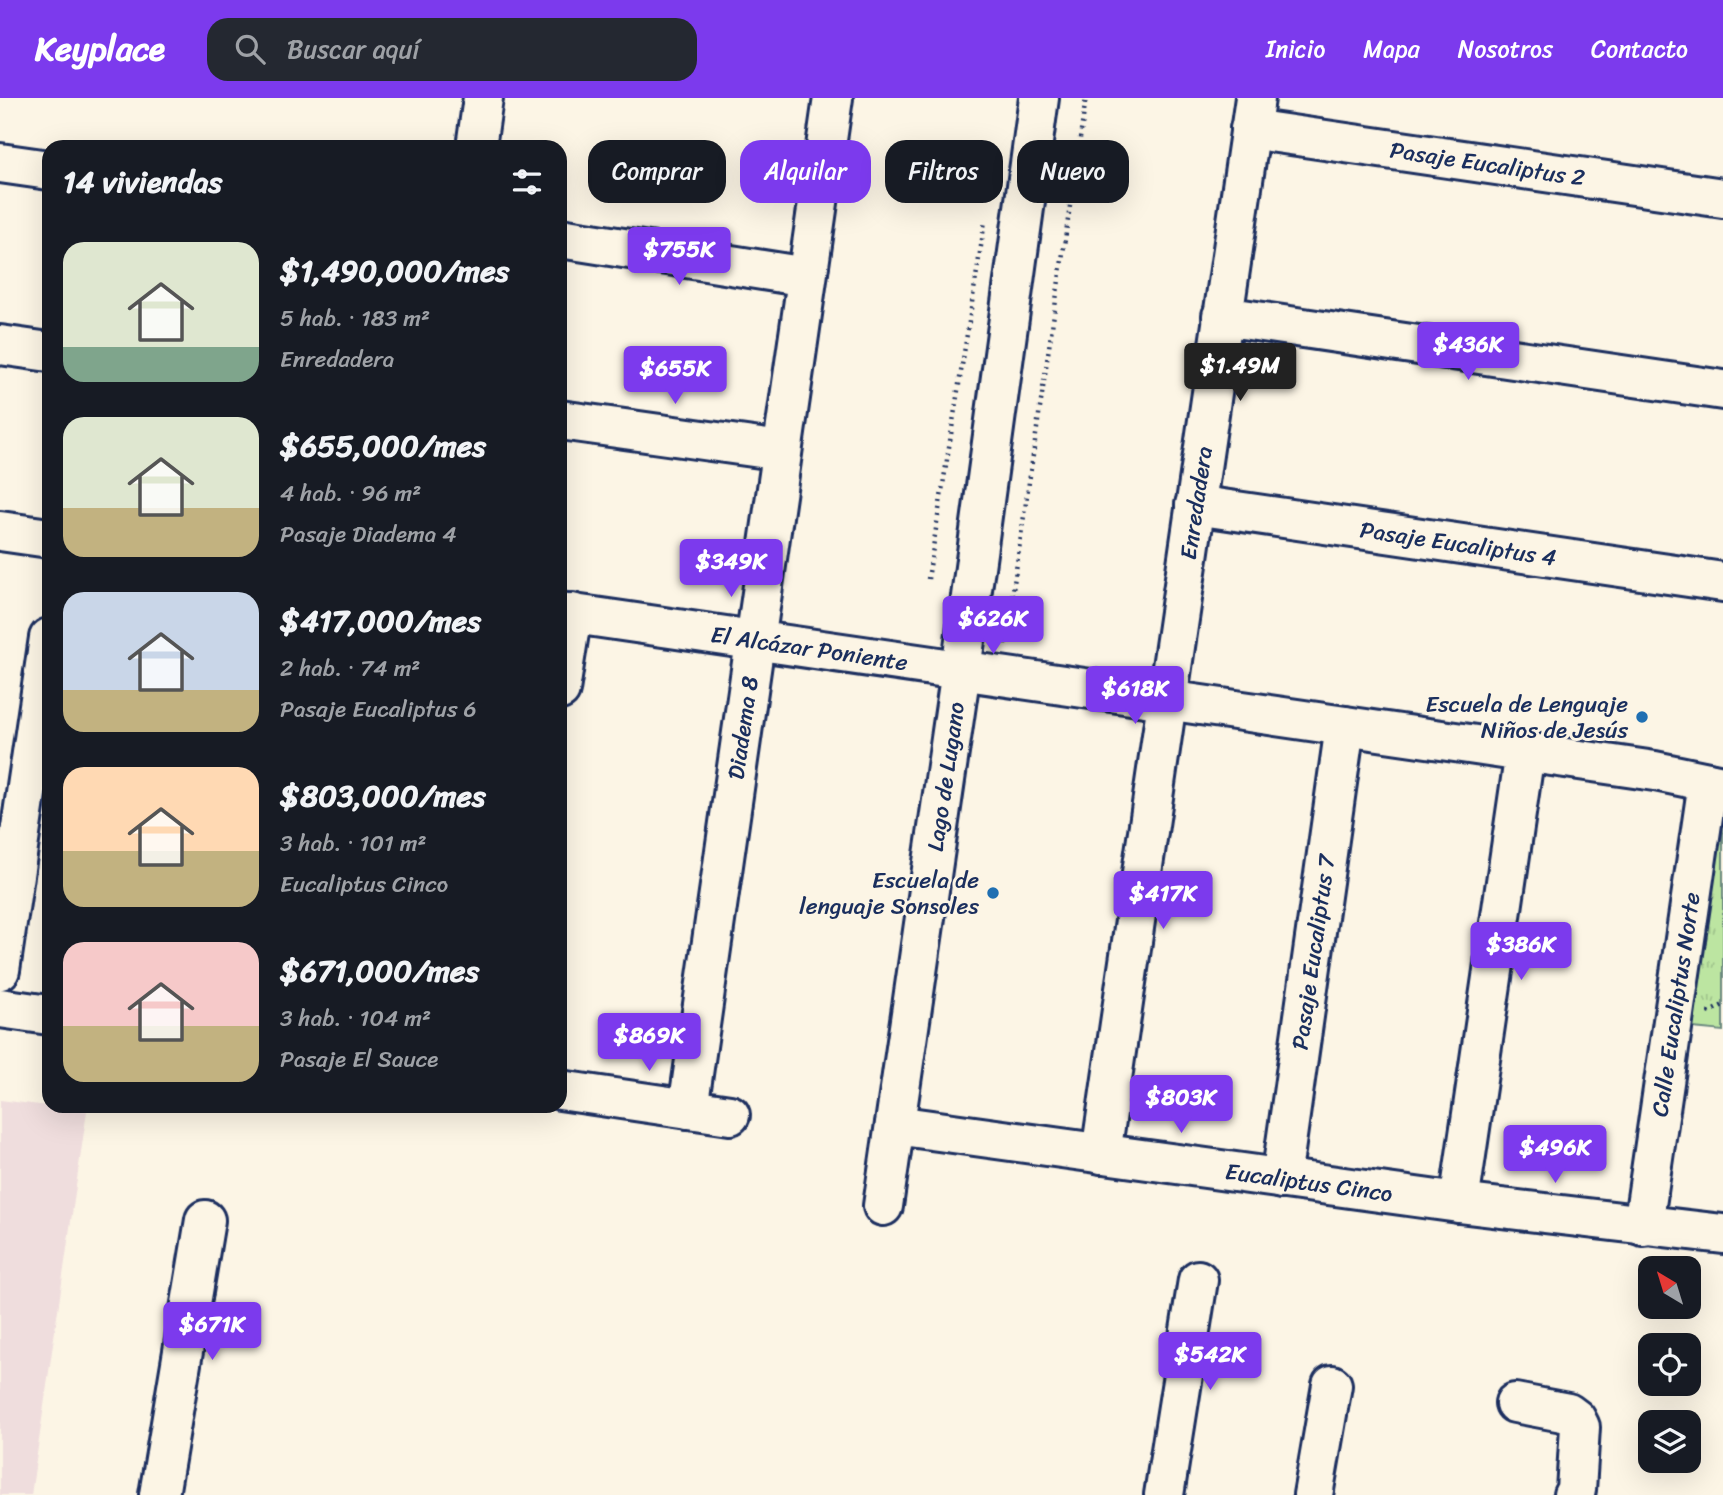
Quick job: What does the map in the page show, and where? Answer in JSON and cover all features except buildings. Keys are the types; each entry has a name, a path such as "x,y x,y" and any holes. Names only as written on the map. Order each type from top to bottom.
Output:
{"street":[{"path":"477,140 483,98"},
{"name":"Diadema 8","path":"688,1109 833,98"},
{"name":"Lago de Lugano","path":"883,1206 961,670 1039,98"},
{"name":"Pasaje Eucaliptus 2","path":"1253,113 1723,198"},
{"name":"Enredadera","path":"1101,1154 1253,113"},
{"path":"0,163 42,169"},
{"path":"567,238 807,277"},
{"path":"1222,316 1723,390"},
{"path":"0,345 42,351"},
{"path":"567,421 782,451"},
{"name":"Pasaje Eucaliptus 4","path":"1195,505 1723,582"},
{"path":"0,531 42,537"},
{"name":"El Alcázar Poniente","path":"567,612 1655,771 1716,783"},
{"path":"0,970 42,685"},
{"name":"Pasaje Eucaliptus 7","path":"1281,1179 1345,726"},
{"path":"1459,1203 1525,752"},
{"name":"Calle Eucaliptus Norte","path":"1643,1226 1716,783"},
{"path":"0,1008 42,1014"},
{"path":"567,1091 730,1115"},
{"name":"Eucaliptus Cinco","path":"895,1125 1459,1203 1723,1234"},
{"path":"159,1495 205,1220"},
{"path":"1164,1495 1198,1280"},
{"path":"1313,1495 1332,1385"},
{"path":"1515,1403 1568,1413 1576,1419 1580,1427 1576,1490 1573,1495"}],"path":[{"path":"1000,676 1086,98"},
{"path":"928,579 986,211"}],"shaded area":[{"path":"0,1100 42,1105 42,1113 87,1113 31,1495 0,1495"}],"green space":[{"path":"1723,813 1723,1031 1683,1027 1715,822"}],"place":[{"name":"Escuela de Lenguaje Niños de Jesús","path":"1642,717"},
{"name":"Escuela de lenguaje Sonsoles","path":"993,893"}]}
